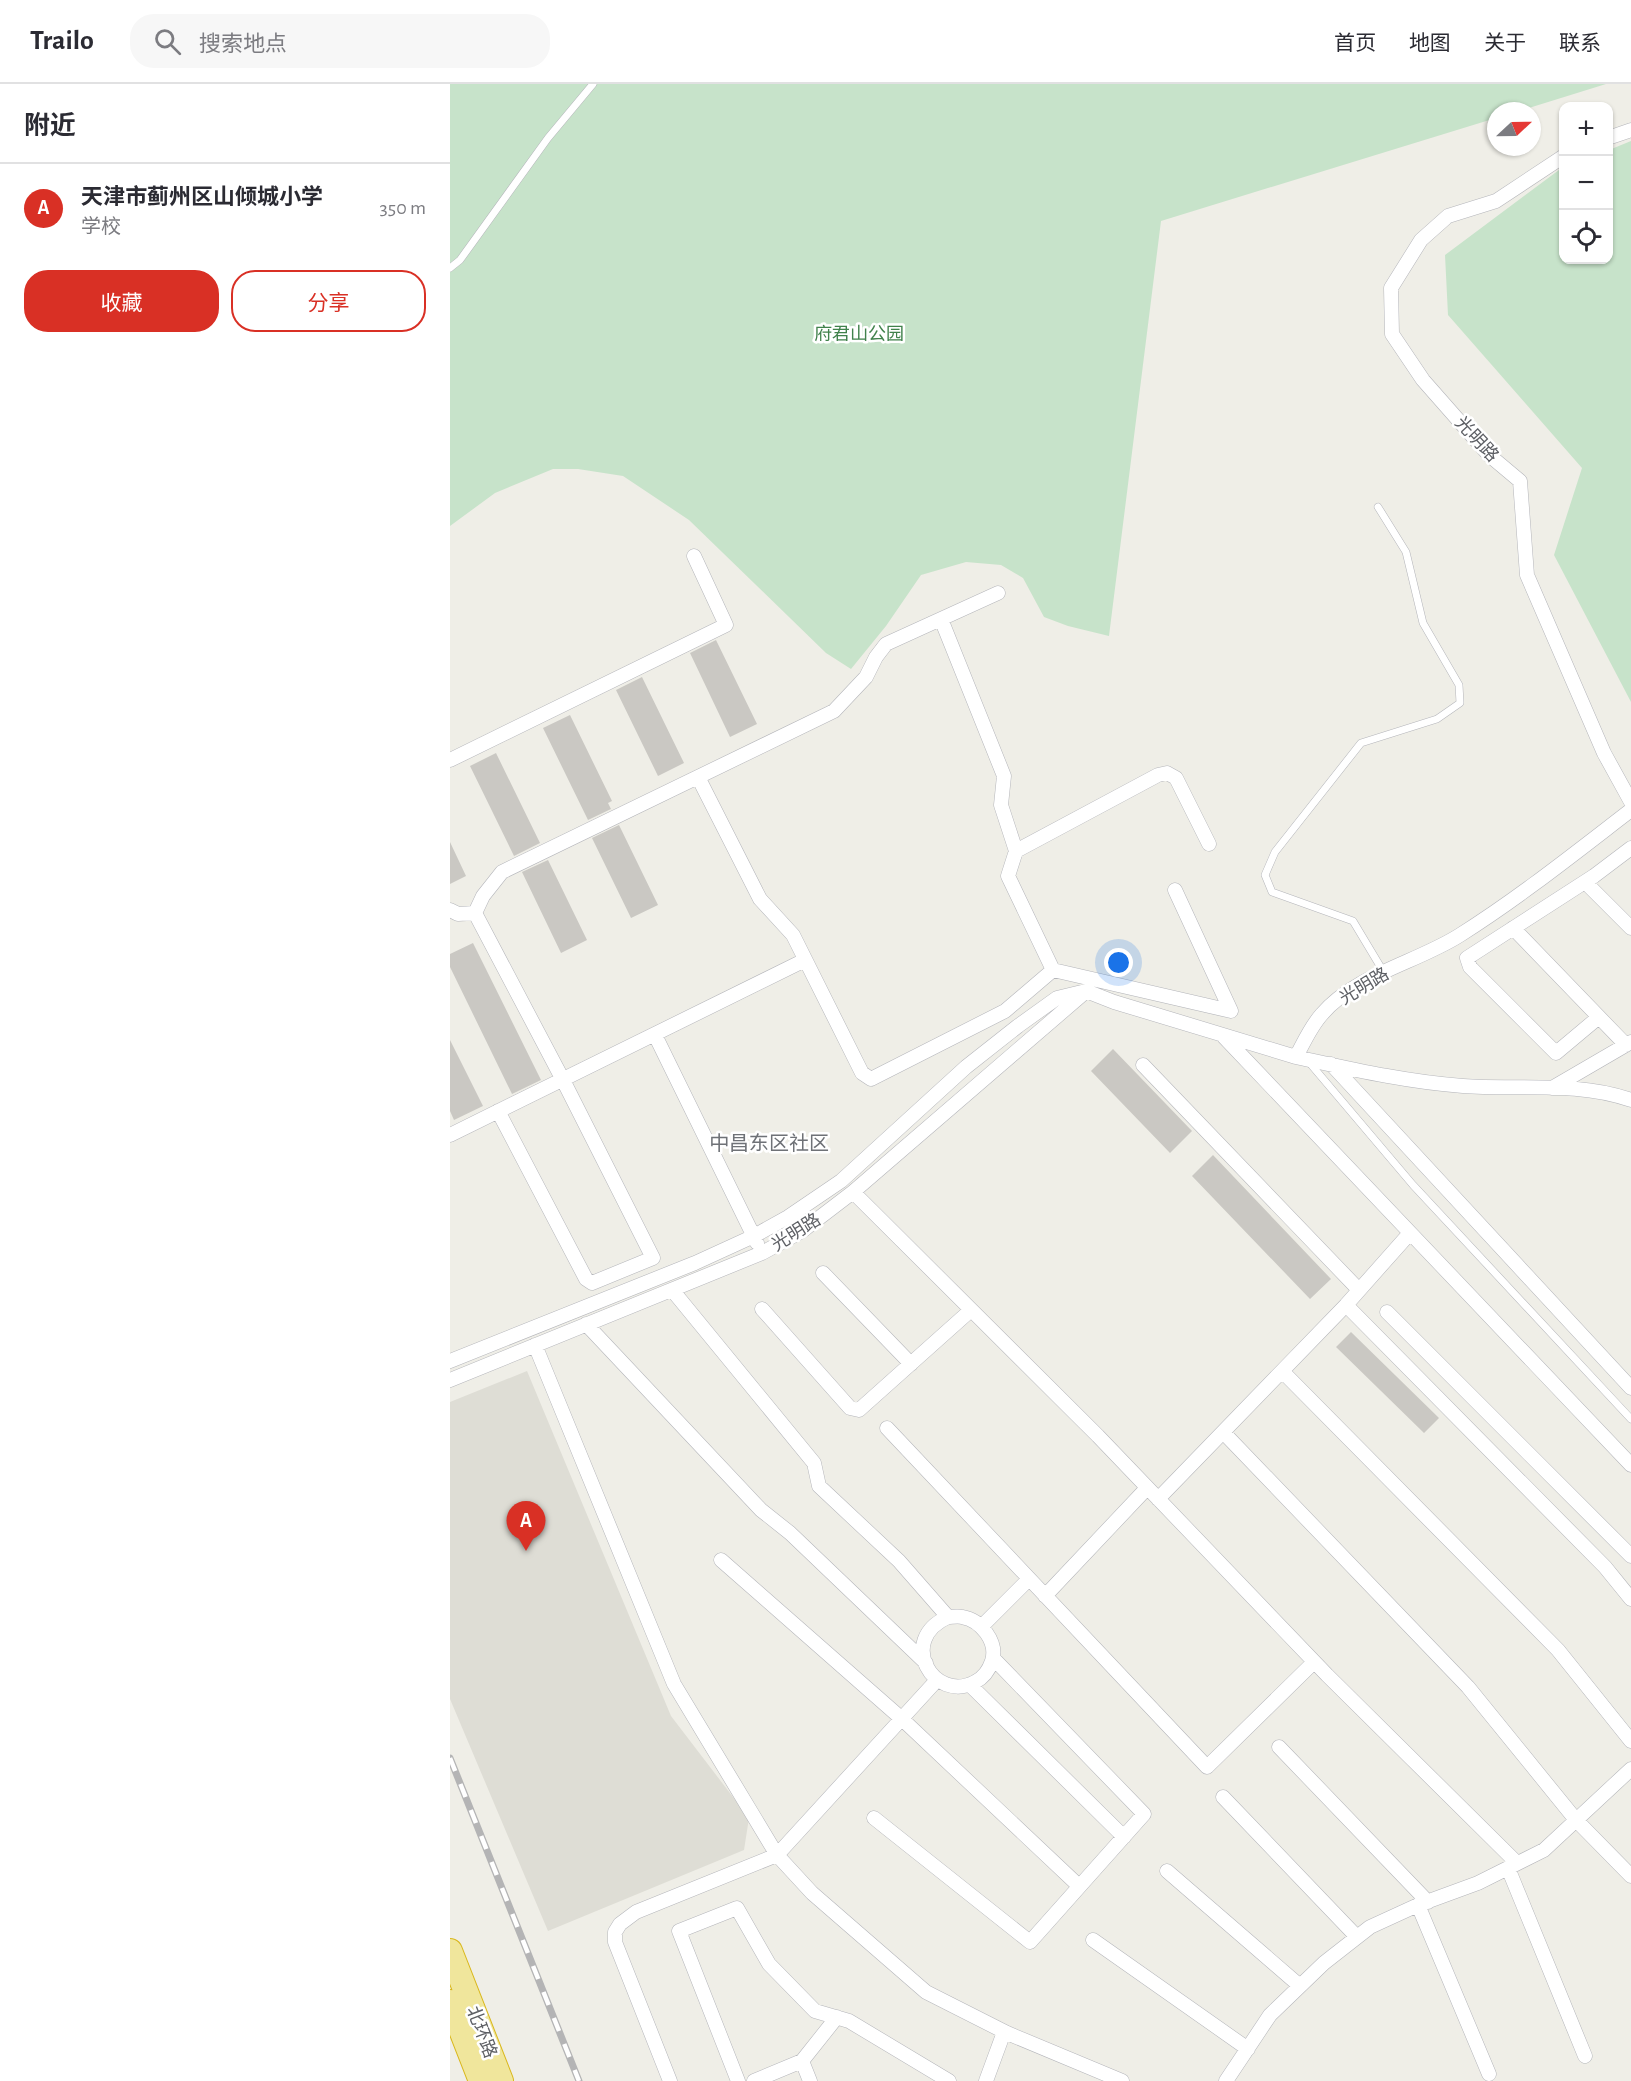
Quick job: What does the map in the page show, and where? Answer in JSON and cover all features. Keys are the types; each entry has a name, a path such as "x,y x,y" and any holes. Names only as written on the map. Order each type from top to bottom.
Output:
{"highway":[{"name":"北环路","path":"450,1950 501,2081"},
{"name":"北环路","path":"450,2002 481,2081"}],"street":[{"path":"1613,136 1631,130"},
{"name":"光明路","path":"1559,159 1496,201 1448,216 1421,240 1391,288 1392,334 1423,380 1490,455 1520,481 1527,575 1600,744 1631,802"},
{"path":"450,760 726,625 693,556"},
{"path":"475,913 483,896 502,872 834,711 866,677 876,657 886,644 998,593"},
{"path":"941,619 1004,776 1001,805 1016,851 1008,876 1053,970"},
{"path":"1016,851 1158,775 1167,773 1176,778 1209,844"},
{"path":"698,777 760,899 792,935 862,1073 871,1079 1005,1011 1053,970"},
{"name":"光明路","path":"1301,1058 1322,1013 1347,992 1383,971 1423,956 1458,936 1508,903 1631,810"},
{"path":"1599,1017 1556,1053 1470,967 1467,958 1585,882 1631,848"},
{"path":"1585,882 1631,928"},
{"path":"1053,970 1231,1011 1175,890"},
{"path":"450,910 458,914 475,913"},
{"path":"475,913 563,1080 652,1258 592,1283 586,1279 498,1112"},
{"path":"1513,928 1599,1017 1629,1044 1552,1088"},
{"path":"450,1135 805,960"},
{"path":"1086,992 1223,1036 1301,1058 1390,1077 1462,1086 1552,1088 1612,1094 1631,1100"},
{"name":"光明路","path":"450,1380 673,1291 762,1253 802,1231 853,1192 1086,992"},
{"name":"光明路","path":"450,1361 695,1263 754,1236 803,1208 841,1181 966,1067 1018,1026 1057,998 1086,992"},
{"path":"655,1035 762,1253"},
{"path":"1223,1036 1631,1465"},
{"path":"1331,1064 1631,1388"},
{"path":"1143,1065 1359,1290"},
{"path":"853,1192 1098,1436 1513,1866 1585,2056"},
{"path":"1158,1499 1346,1305 1410,1233"},
{"path":"823,1273 911,1364"},
{"path":"673,1291 814,1463 819,1486 899,1561 948,1617"},
{"path":"1346,1305 1605,1567 1631,1599"},
{"path":"762,1309 850,1408 859,1410 971,1311"},
{"path":"1387,1312 1631,1556"},
{"path":"586,1324 761,1510 790,1533 926,1663"},
{"path":"535,1346 674,1684 777,1855 812,1893 926,1992 1004,2032 1122,2081"},
{"path":"1282,1371 1558,1650 1631,1741"},
{"path":"887,1428 1207,1767 1314,1662"},
{"path":"1223,1432 1468,1687 1576,1820 1631,1876"},
{"path":"1046,1596 1147,1488"},
{"path":"721,1560 902,1719 1079,1886"},
{"path":"981,1627 1029,1579"},
{"path":"948,1617 962,1617 975,1621 993,1644 993,1658 989,1669 979,1680 966,1687 951,1687 937,1680 928,1668 923,1655 923,1640 929,1628 948,1617"},
{"path":"874,1818 1030,1942 1144,1814 993,1658"},
{"path":"670,2081 615,1942 615,1932 620,1924 647,1907 777,1855 937,1680"},
{"path":"970,1685 1124,1837"},
{"path":"1279,1747 1423,1903 1489,2074"},
{"path":"1226,2081 1270,2015 1323,1963 1370,1927 1423,1903 1478,1883 1544,1850 1631,1769"},
{"path":"1223,1797 1357,1937"},
{"path":"1167,1871 1300,1986"},
{"path":"738,2081 679,1931 737,1908 769,1964 815,2011 849,2021 949,2081"},
{"path":"1092,1941 1248,2049"},
{"path":"754,2081 802,2061 837,2017"},
{"path":"986,2081 1004,2032"},
{"path":"802,2061 810,2081"}],"lane":[{"path":"450,268 460,260 548,138 593,84"},
{"path":"1378,507 1406,552 1423,623 1459,685 1460,703 1437,719 1361,742 1275,852 1265,875 1272,892 1353,921 1383,971"},
{"path":"1301,1058 1413,1185 1631,1419"}],"shaded area":[{"path":"527,1371 671,1716 749,1818 744,1850 548,1931 450,1699 450,1402"}],"green space":[{"name":"府君山公园","path":"450,84 1606,84 1541,104 1541,102 1487,102 1487,121 1161,221 1109,636 1068,626 1044,617 1023,578 1001,565 966,562 921,575 886,626 851,669 826,653 689,520 623,476 578,469 553,469 495,493 450,526"},
{"path":"1631,141 1631,702 1554,555 1582,468 1448,315 1445,255 1559,170 1559,264 1613,264 1613,148"}],"building":[{"path":"716,640 757,724 730,737 690,653"},
{"path":"642,677 684,763 658,776 616,690"},
{"path":"570,715 612,801 608,803 611,809 588,820 543,728"},
{"path":"496,753 540,843 514,856 470,766"},
{"path":"619,825 658,905 631,918 592,838"},
{"path":"450,842 466,876 450,884"},
{"path":"548,860 587,940 561,953 522,872"},
{"path":"473,943 541,1080 512,1094 450,967 450,954"},
{"path":"450,1040 483,1106 454,1120 450,1111"},
{"path":"1113,1049 1192,1131 1170,1153 1091,1071"},
{"path":"1213,1155 1331,1279 1310,1299 1192,1176"},
{"path":"1351,1332 1439,1418 1424,1433 1336,1347"}],"railway":[{"path":"450,1758 579,2081"}],"place":[{"name":"天津市蓟州区山倾城小学","path":"526,1551"}],"district":[{"name":"中昌东区社区","path":"769,1143"}]}
